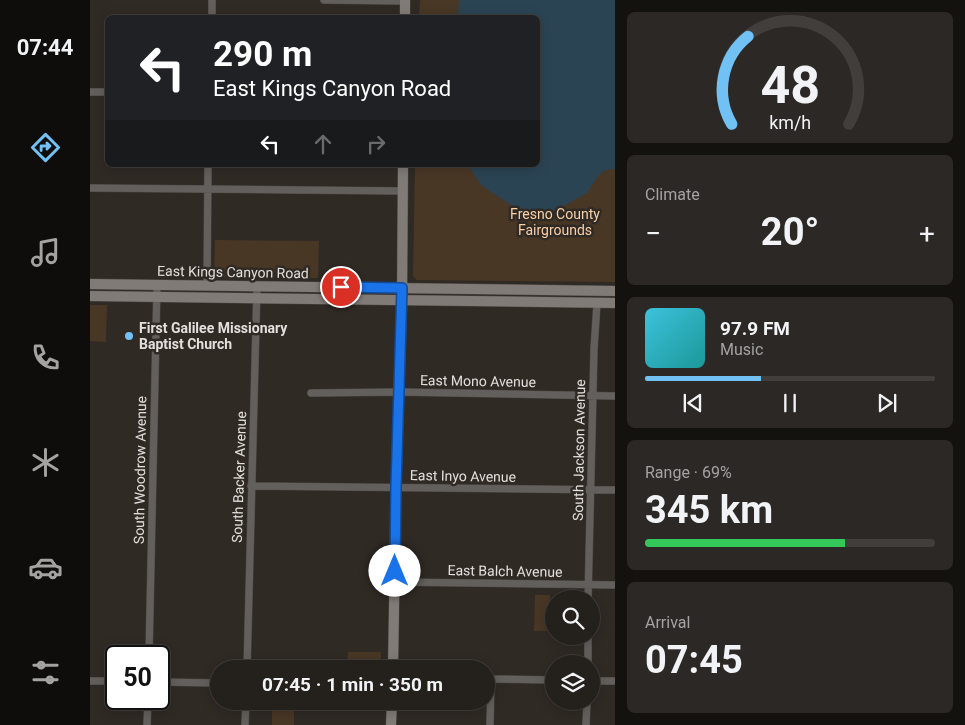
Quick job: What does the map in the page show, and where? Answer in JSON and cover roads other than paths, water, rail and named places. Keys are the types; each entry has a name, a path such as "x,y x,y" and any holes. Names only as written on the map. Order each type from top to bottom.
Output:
{"main road":[{"path":"405,0 405,15"},
{"path":"393,660 402,300 403,167"},
{"name":"East Kings Canyon Road","path":"90,284 615,291"},
{"path":"525,302 543,297 588,297 594,295 597,290"},
{"name":"East Kings Canyon Road","path":"90,296 615,303"},
{"path":"597,303 603,296 615,296"},
{"path":"391,725 392,710"}],"street":[{"path":"212,0 212,15"},
{"path":"324,0 405,0"},
{"path":"90,92 105,92"},
{"path":"207,286 208,167"},
{"path":"90,188 402,191"},
{"name":"South Woodrow Avenue","path":"149,645 157,285"},
{"name":"South Backer Avenue","path":"247,660 257,286"},
{"name":"South Jackson Avenue","path":"588,590 592,396 597,303"},
{"name":"East Mono Avenue","path":"311,393 400,392 615,396"},
{"name":"East Inyo Avenue","path":"251,486 615,490"},
{"name":"East Balch Avenue","path":"395,582 615,585"},
{"path":"495,679 545,680"},
{"path":"90,681 105,681"},
{"path":"600,681 615,681"},
{"path":"170,682 210,683"},
{"path":"147,725 148,710"},
{"path":"245,725 246,710"},
{"path":"489,710 490,725"},
{"path":"586,725 587,710"}],"water":[{"path":"459,0 615,0 615,169 605,170 598,176 587,193 547,215 530,214 511,205 481,185 469,167 540,167 540,15 458,15"}],"place":[{"name":"First Galilee Missionary Baptist Church","path":"129,336"}],"park label":[{"name":"Fresno County Fairgrounds","path":"555,222"}]}
